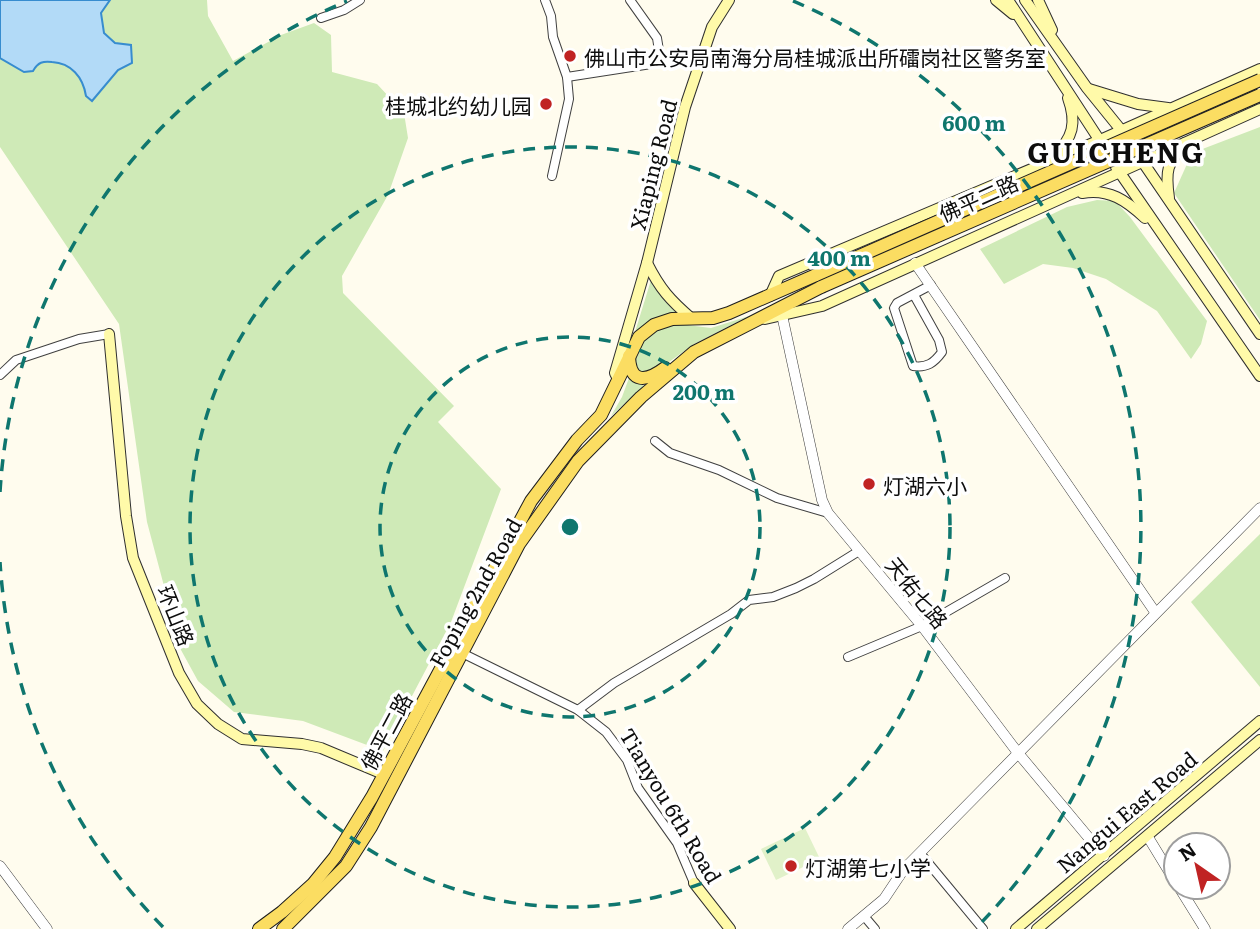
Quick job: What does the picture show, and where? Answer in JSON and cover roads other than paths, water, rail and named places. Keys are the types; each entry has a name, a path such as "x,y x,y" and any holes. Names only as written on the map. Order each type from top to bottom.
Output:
{"main road":[{"name":"Xiaping Road","path":"618,379 615,373 647,262 685,107 712,27 729,0"},
{"path":"996,0 1024,23"},
{"path":"1008,0 1119,172 1260,376"},
{"path":"1025,0 1087,88 1121,130 1260,334"},
{"path":"1038,0 1058,46"},
{"path":"770,296 779,275 1100,140 1260,69"},
{"name":"佛平二路","path":"752,322 818,281 1260,80"},
{"path":"1048,161 1068,143 1073,127 1064,86"},
{"path":"1087,88 1138,104 1171,109"},
{"name":"佛平二路","path":"818,281 1260,95"},
{"path":"1171,109 1158,116 1158,128 1168,139 1176,142 1189,139"},
{"path":"752,322 822,306 1260,109"},
{"path":"1170,200 1166,176 1170,160 1189,139"},
{"path":"1020,173 1042,170 1051,180 1049,197 1034,210"},
{"path":"1062,197 1092,191 1105,192 1127,201 1161,234"},
{"path":"692,319 721,316 800,282 818,281 871,236"},
{"path":"800,282 811,261"},
{"name":"Xiaping Road","path":"647,262 659,287 670,301 692,319"},
{"name":"佛平二路","path":"259,929 313,884 335,857 531,501 562,459 601,415 639,337 654,326 672,319 692,319"},
{"name":"Foping 2nd Road","path":"284,929 346,866 359,847 519,544 578,461 641,397 694,352 752,322"},
{"name":"环山路","path":"109,334 126,516 133,558 179,673 197,704 218,724 242,738 321,748 383,774"},
{"path":"629,355 630,367 635,376 646,379 684,355 694,352"},
{"name":"Nangui East Road","path":"1016,929 1260,721"},
{"name":"Nangui East Road","path":"1037,929 1260,740"},
{"name":"Tianyou 6th Road","path":"694,883 730,929"}],"street":[{"path":"321,19 360,0"},
{"path":"545,0 551,16 553,37 567,77 569,99 552,176"},
{"path":"629,0 657,38 661,63"},
{"path":"567,77 677,60 700,63"},
{"path":"915,263 1155,612"},
{"path":"914,295 939,340 942,352 936,361 924,367 913,366 894,307 897,303 931,285"},
{"name":"天佑七路","path":"782,315 822,499 828,513 922,626 1018,753 1104,856"},
{"path":"0,375 16,360 79,339 109,334"},
{"path":"654,441 670,453 719,470 777,498 828,513"},
{"path":"848,929 884,899 904,869 1260,508"},
{"path":"578,710 622,677 731,614 749,600 773,597 796,588 859,551"},
{"path":"848,657 922,626 1004,578"},
{"name":"Tianyou 6th Road","path":"462,653 578,710 606,732 627,760 638,788 677,843 694,883"},
{"path":"1147,837 1162,861"},
{"path":"920,853 983,929"},
{"path":"0,866 47,929"},
{"path":"1187,901 1205,929"},
{"path":"864,916 875,929"}],"water":[{"path":"0,0 110,0 101,13 104,33 115,43 131,45 132,63 118,70 92,101 86,96 79,77 65,65 43,62 33,71 24,72 0,58"}],"place":[{"name":"佛山市公安局南海分局桂城派出所礌岗社区警务室","path":"570,56"},
{"name":"桂城北约幼儿园","path":"546,104"},
{"name":"灯湖六小","path":"869,484"},
{"name":"灯湖第七小学","path":"791,866"}],"district":[{"name":"GUICHENG","path":"1116,151"}]}
